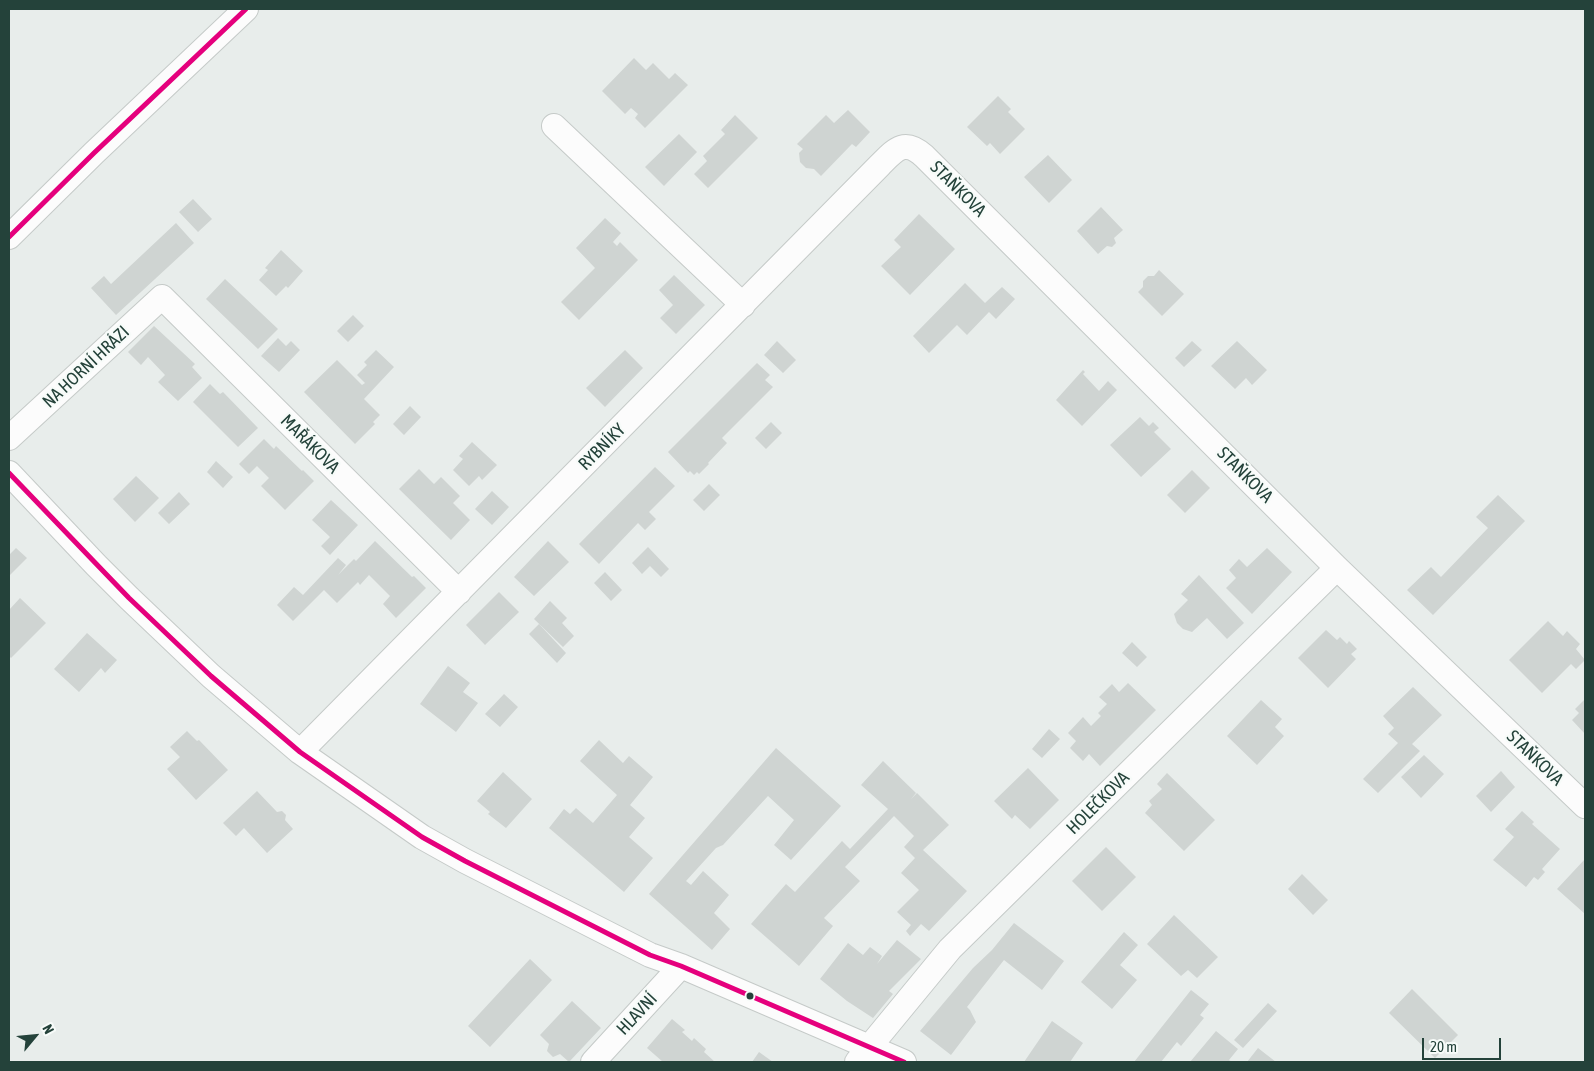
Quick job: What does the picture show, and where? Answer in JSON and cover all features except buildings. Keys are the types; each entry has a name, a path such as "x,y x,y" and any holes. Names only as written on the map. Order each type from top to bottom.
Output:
{"street":[{"path":"9,237 100,147 246,9"},
{"path":"554,126 743,305"},
{"name":"RYBNÍKY","path":"300,752 892,153 905,146"},
{"name":"STAŇKOVA","path":"905,146 916,148 1337,568 1585,806"},
{"name":"NA HORNÍ HRÁZI","path":"9,438 162,297"},
{"name":"MAŘÁKOVA","path":"162,297 458,592"},
{"path":"9,473 129,598 211,676 300,752 422,837 465,861 650,954 681,966 864,1055 904,1062"},
{"name":"HOLEČKOVA","path":"864,1055 950,949 1337,568"},
{"name":"HLAVNÍ","path":"593,1062 681,966"}],"transit line":[{"path":"9,237 94,153 246,9"},
{"path":"9,473 129,598 211,676 300,752 422,837 465,861 650,955 681,966 904,1062"}]}
